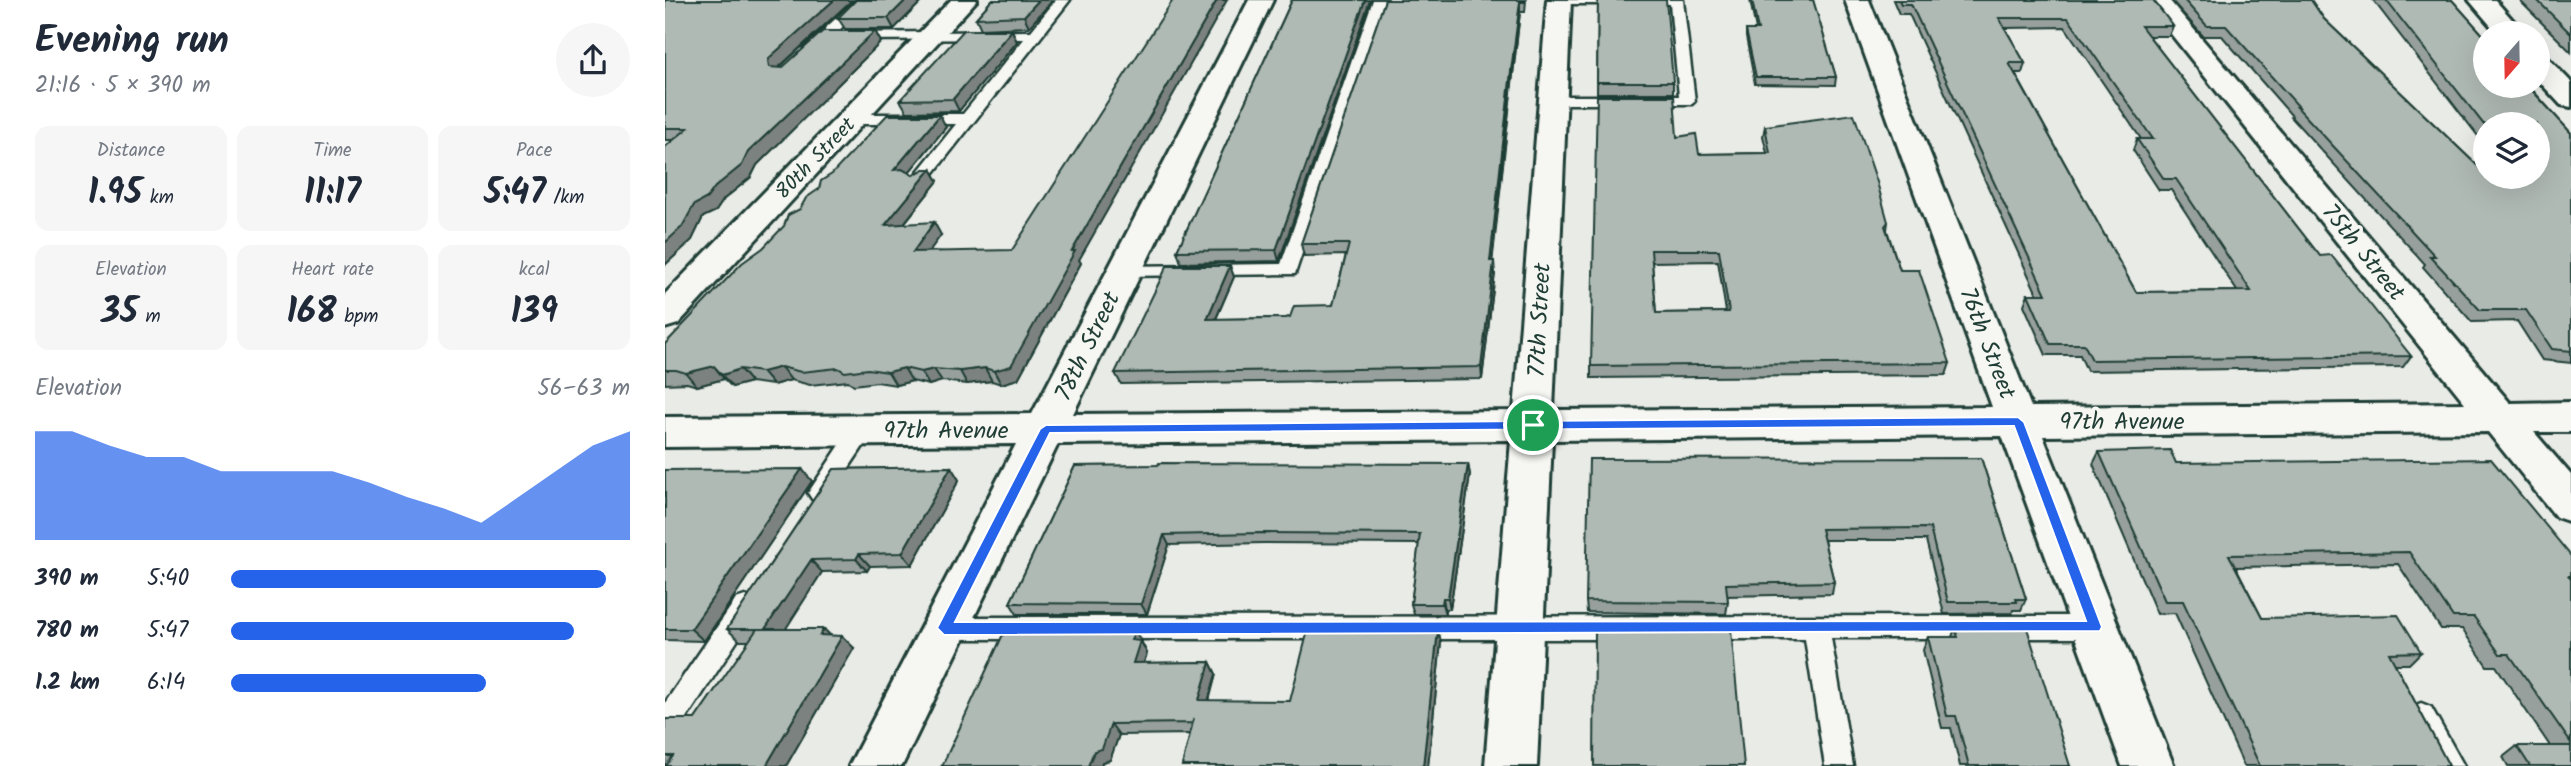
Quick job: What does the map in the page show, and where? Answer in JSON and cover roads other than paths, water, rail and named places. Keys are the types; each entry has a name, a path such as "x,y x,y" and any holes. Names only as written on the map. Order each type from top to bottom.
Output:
{"street":[{"name":"80th Street","path":"665,316 965,0"},
{"name":"78th Street","path":"875,766 1261,0"},
{"name":"77th Street","path":"1511,766 1559,0"},
{"name":"76th Street","path":"1857,0 2148,766"},
{"name":"75th Street","path":"2156,0 2571,505"},
{"path":"2481,0 2500,21"},
{"path":"2550,76 2571,99"},
{"name":"97th Avenue","path":"665,432 2571,417"}],"lane":[{"path":"800,59 865,0"},
{"path":"919,180 1063,0"},
{"path":"1123,272 1288,270 1380,0"},
{"path":"1553,102 1687,101 1676,0 1559,0"},
{"path":"825,36 1035,35"},
{"path":"852,119 968,119"},
{"path":"810,509 862,430"},
{"path":"665,727 757,589"},
{"path":"944,628 2095,627"},
{"path":"1816,628 1839,766"},
{"path":"2405,688 2450,766"}]}
